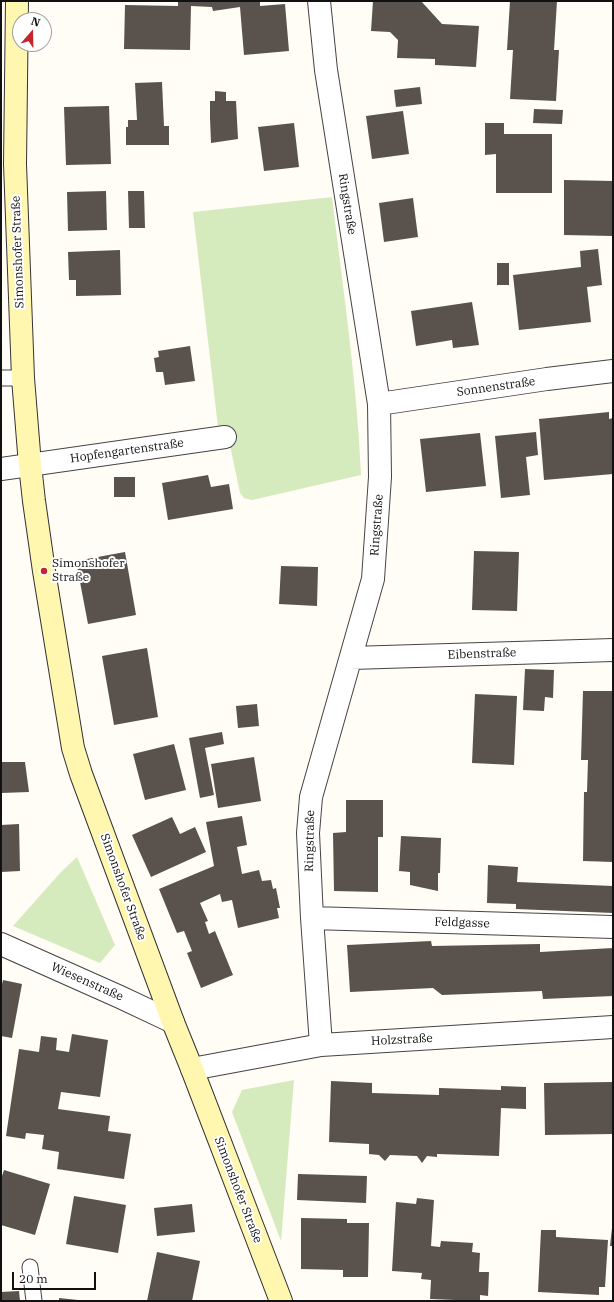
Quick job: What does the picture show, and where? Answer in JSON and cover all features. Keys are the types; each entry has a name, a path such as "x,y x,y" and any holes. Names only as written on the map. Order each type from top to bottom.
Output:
{"street":[{"name":"Simonshofer Straße","path":"17,1 8,164 23,378 30,465 44,571 73,748 81,774 173,1022 281,1301"},
{"name":"Ringstraße","path":"318,1 326,70 379,404 380,477 373,579 311,797 308,833 312,918 321,1045"},
{"name":"Sonnenstraße","path":"379,404 547,379 613,371"},
{"name":"Hopfengartenstraße","path":"1,468 225,437"},
{"name":"Eibenstraße","path":"351,658 613,650"},
{"name":"Feldgasse","path":"312,918 613,927"},
{"name":"Wiesenstraße","path":"1,944 173,1022"},
{"name":"Holzstraße","path":"192,1069 321,1045 613,1027"}],"lane":[{"path":"1,378 23,378"},
{"path":"30,1267 34,1301"}],"green space":[{"path":"332,197 353,371 361,475 252,500 244,498 240,493 226,426 218,427 193,212"},
{"path":"77,857 115,945 100,963 13,926 61,872"},
{"path":"294,1080 281,1241 232,1112 242,1090"}],"building":[{"path":"178,1 260,1 260,6 285,4 289,51 244,55 240,7 213,11 212,7 191,6 190,50 124,49 125,5 178,6"},
{"path":"373,1 421,1 442,24 479,26 476,67 435,65 435,59 397,58 398,40 390,32 371,31"},
{"path":"510,1 557,1 554,50 559,50 556,101 510,99 513,50 507,50"},
{"path":"162,82 164,126 169,126 169,145 126,145 126,127 128,127 128,120 137,120 135,83"},
{"path":"420,87 422,104 396,107 394,90"},
{"path":"215,91 226,92 226,101 236,101 238,139 211,143 210,101 215,101"},
{"path":"109,106 111,164 66,165 64,107"},
{"path":"534,109 563,110 562,124 533,123"},
{"path":"403,111 409,154 372,159 366,116"},
{"path":"294,123 299,167 264,171 258,127"},
{"path":"485,123 504,123 504,134 552,134 552,193 496,193 496,154 485,155"},
{"path":"564,180 613,181 613,236 564,235"},
{"path":"106,191 107,230 68,231 67,192"},
{"path":"128,191 144,191 145,228 129,228"},
{"path":"413,198 418,237 384,242 379,203"},
{"path":"598,249 602,285 587,287 591,322 519,330 513,275 581,267 580,251"},
{"path":"120,250 121,295 76,296 76,280 69,280 68,252"},
{"path":"497,263 509,263 509,285 497,285"},
{"path":"472,302 479,345 453,348 452,340 416,346 411,311"},
{"path":"190,346 195,381 165,385 163,372 156,372 154,358 159,357 158,351"},
{"path":"609,412 609,419 613,418 613,474 544,480 539,419"},
{"path":"536,432 538,455 526,457 530,495 501,498 495,436"},
{"path":"480,433 486,486 426,492 420,439"},
{"path":"208,475 211,487 229,484 233,509 168,520 162,483"},
{"path":"114,477 135,477 135,497 114,497"},
{"path":"474,551 519,552 517,611 472,610"},
{"path":"125,552 136,615 88,624 76,561"},
{"path":"281,566 318,567 317,606 279,604"},
{"path":"147,648 158,717 114,725 102,656"},
{"path":"525,669 554,670 553,698 545,697 544,711 523,710"},
{"path":"583,691 613,691 613,862 583,861 584,792 587,792 588,760 581,760"},
{"path":"475,694 517,696 514,765 472,763"},
{"path":"257,704 259,726 238,728 236,706"},
{"path":"222,732 224,744 205,748 214,795 200,798 189,738"},
{"path":"174,744 186,790 145,800 133,754"},
{"path":"254,757 261,801 218,808 211,764"},
{"path":"1,762 25,762 29,792 1,793"},
{"path":"346,800 383,800 383,837 378,837 378,892 334,891 333,833 346,832"},
{"path":"242,816 247,845 237,847 242,874 259,870 262,881 271,880 273,889 276,888 280,908 277,908 279,918 238,928 232,900 222,902 220,894 200,903 208,921 205,922 209,934 215,931 233,975 201,988 187,953 192,951 184,931 177,933 159,889 214,866 206,822"},
{"path":"172,817 180,834 195,827 206,852 151,877 132,835"},
{"path":"19,824 20,871 1,872 1,825"},
{"path":"401,836 441,838 438,891 410,885 410,872 399,871"},
{"path":"488,865 518,867 517,882 613,886 613,913 516,909 516,904 487,903"},
{"path":"431,941 432,946 540,944 540,952 613,948 613,996 543,999 542,991 442,995 433,988 350,992 347,945"},
{"path":"3,980 22,984 12,1038 1,1036 1,988"},
{"path":"72,1034 108,1040 100,1097 61,1092 58,1109 110,1116 108,1131 131,1134 124,1179 57,1169 59,1152 42,1149 44,1135 26,1133 25,1139 6,1136 19,1049 39,1052 41,1036 57,1038 56,1050 69,1052"},
{"path":"331,1081 372,1083 372,1093 439,1095 439,1088 501,1090 501,1086 526,1087 526,1109 501,1108 499,1156 437,1154 437,1157 427,1156 422,1163 417,1156 390,1155 385,1161 379,1155 369,1154 369,1144 329,1142"},
{"path":"612,1082 613,1134 545,1135 544,1083"},
{"path":"4,1170 50,1184 35,1235 1,1225 1,1179"},
{"path":"298,1174 367,1176 366,1203 297,1200"},
{"path":"74,1196 126,1205 118,1253 66,1244"},
{"path":"417,1198 434,1200 431,1246 440,1247 441,1241 473,1243 472,1252 480,1253 479,1272 489,1272 488,1296 480,1295 480,1301 430,1299 431,1280 421,1279 422,1273 392,1271 396,1202 416,1204"},
{"path":"192,1204 195,1232 157,1236 154,1208"},
{"path":"301,1218 347,1219 347,1223 369,1223 368,1277 343,1277 343,1270 301,1269"},
{"path":"612,1228 613,1246 610,1246"},
{"path":"541,1230 556,1230 556,1237 608,1240 605,1287 599,1287 599,1295 538,1292"},
{"path":"157,1252 200,1261 192,1301 147,1301"},
{"path":"19,1291 20,1301 1,1301 1,1292"},
{"path":"59,1298 78,1300 78,1301 59,1301"}],"place":[{"name":"Simonshofer Straße","path":"44,571"}]}
